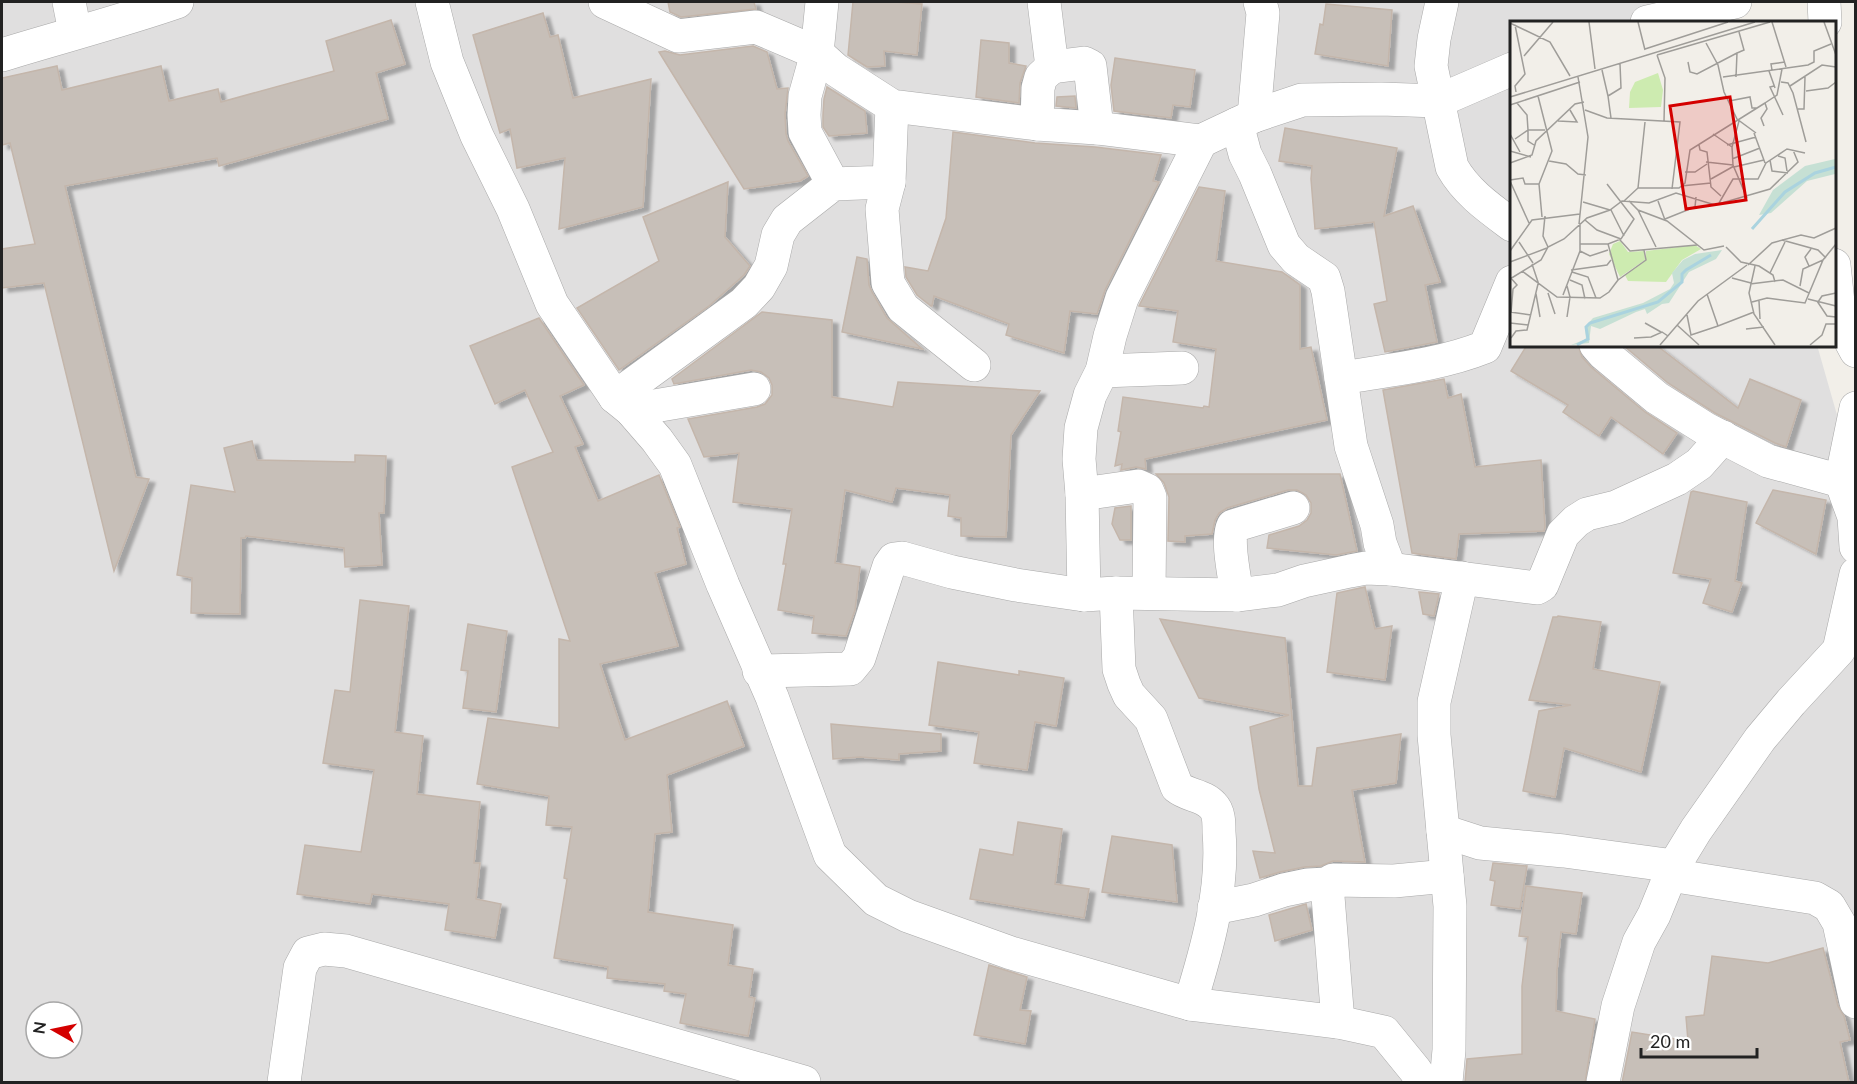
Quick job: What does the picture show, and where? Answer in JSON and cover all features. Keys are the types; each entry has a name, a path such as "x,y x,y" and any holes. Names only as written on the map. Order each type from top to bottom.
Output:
{"street":[{"path":"2,55 72,17 146,13 177,2"},
{"path":"432,2 447,62 477,136 513,209 552,304 623,404 657,440 675,465 699,528 772,698 830,855 876,900 908,916 1011,952 1190,1004 1338,1022 1384,1032 1416,1070 1423,1083"},
{"path":"605,2 678,36 756,27 817,53 836,70 892,106 1201,141 1245,120 1302,100 1438,101 1510,70"},
{"path":"822,2 817,53 805,96 805,132 833,184"},
{"path":"1044,2 1052,68"},
{"path":"1260,2 1263,13 1245,120 1245,154 1284,245 1296,259 1324,278 1328,291 1351,446 1390,569"},
{"path":"1442,2 1431,66 1452,166 1459,180 1469,192 1510,223"},
{"path":"1651,21 1735,2"},
{"path":"1824,2 1825,21"},
{"path":"1037,124 1038,88 1041,77 1052,68 1084,63 1090,66 1097,128"},
{"path":"892,106 889,182 882,209 888,284 903,308 974,365"},
{"path":"1190,1004 1214,908 1220,866 1218,815 1215,807 1207,800 1183,793 1177,787 1151,719 1129,695 1124,684 1100,594 1082,494 1079,459 1081,428 1090,395 1102,371 1122,298 1201,141"},
{"path":"623,404 744,303 759,287 771,266 778,235 788,220 833,184 889,182"},
{"path":"1836,284 1840,321 1856,351"},
{"path":"1341,378 1437,361 1468,354 1485,347 1510,287"},
{"path":"1597,346 1657,398 1706,429 1768,461 1841,481"},
{"path":"1102,371 1182,368"},
{"path":"623,404 754,389"},
{"path":"1856,408 1841,481 1854,517 1856,547"},
{"path":"759,671 850,669 859,658 889,566 894,559 902,558 952,572 1016,585 1100,594 1237,595 1278,590 1304,581 1366,568 1537,588 1542,585 1563,534 1576,521 1587,514 1616,507 1677,479 1699,464 1723,437"},
{"path":"1082,494 1138,486 1148,490 1150,497 1149,593"},
{"path":"1237,595 1231,540 1233,526 1293,508"},
{"path":"1603,1083 1618,1006 1639,942 1654,915 1672,871 1696,830 1760,739 1839,650 1856,574"},
{"path":"1446,1083 1449,1050 1450,906 1434,735 1434,702 1461,578"},
{"path":"1443,831 1480,843 1564,851 1815,898 1829,906 1839,923 1856,1002"},
{"path":"1214,908 1254,900 1284,890 1327,884 1333,880 1394,881 1447,876"},
{"path":"1327,884 1338,1022"},
{"path":"284,1083 300,968 308,953 324,949 346,951 804,1083"}],"shaded area":[{"path":"2,2 1718,2 1725,21 1510,21 1510,346 1817,346 1855,478 1855,1082 2,1082"}],"building":[{"path":"668,2 754,2 756,9 681,17 670,12"},
{"path":"853,2 922,4 917,55 884,51 885,66 867,67 848,55"},
{"path":"1326,4 1392,10 1388,66 1315,54"},
{"path":"543,13 550,37 558,35 573,98 651,79 643,207 559,229 565,158 517,168 510,129 500,133 473,35"},
{"path":"391,20 405,64 376,73 388,119 219,166 217,158 65,186 136,477 149,479 114,571 44,283 2,288 2,249 35,244 10,143 2,145 2,78 57,66 62,90 161,66 169,101 218,89 221,102 334,71 326,41"},
{"path":"981,40 1009,43 1009,63 1026,66 1020,83 1019,103 976,97"},
{"path":"753,46 767,52 777,89 788,88 785,114 786,134 808,176 800,181 744,189 659,52 665,51 680,55"},
{"path":"1115,58 1195,70 1190,107 1173,105 1171,118 1114,111 1111,85"},
{"path":"827,87 865,111 867,133 829,136 823,127"},
{"path":"1075,96 1076,108 1056,106 1057,97"},
{"path":"1285,128 1397,148 1384,216 1413,206 1440,282 1425,285 1437,342 1385,352 1374,304 1387,301 1374,222 1315,229 1312,166 1279,161"},
{"path":"953,132 1035,143 1161,155 1153,181 1159,182 1105,290 1097,314 1070,311 1064,353 1006,335 1009,324 934,296 931,306 917,295 906,277 905,267 928,271 946,218"},
{"path":"728,182 725,237 750,266 744,275 709,306 619,370 577,308 659,261 643,217"},
{"path":"1199,187 1225,191 1216,261 1282,272 1300,285 1300,349 1311,347 1327,420 1145,459 1146,469 1136,467 1121,470 1122,464 1115,466 1121,432 1118,431 1123,397 1209,407 1216,349 1173,342 1178,311 1139,306"},
{"path":"857,257 867,259 869,285 887,318 922,349 842,332"},
{"path":"762,312 832,320 832,397 893,407 898,382 1040,391 1011,435 1006,537 961,536 961,518 948,516 950,495 896,488 892,502 845,490 835,563 860,567 855,610 846,636 812,633 814,616 778,610 792,509 733,502 739,453 704,457 688,419 765,404 772,395 769,378 761,372 751,370 674,384 672,379"},
{"path":"539,318 584,385 560,396 583,444 575,447 598,501 659,475 680,527 677,528 686,564 655,573 678,646 600,664 625,740 727,701 744,746 667,775 672,832 655,834 648,912 733,925 728,965 753,969 749,997 755,998 748,1036 680,1023 686,994 664,991 665,984 607,978 608,967 554,958 567,879 564,878 572,827 546,825 549,796 477,784 488,718 559,728 559,639 570,641 512,467 553,452 525,390 495,404 470,346"},
{"path":"1526,346 1578,346 1582,357 1591,367 1645,412 1677,433 1663,454 1611,417 1599,436 1563,412 1568,405 1511,371"},
{"path":"1624,346 1657,346 1738,408 1750,379 1801,400 1786,447 1715,413 1668,383"},
{"path":"1444,379 1448,398 1461,394 1475,467 1541,460 1544,531 1459,534 1456,559 1412,553 1383,390"},
{"path":"252,441 257,460 355,462 355,455 386,456 384,513 379,513 382,565 345,567 344,548 246,536 241,538 240,614 191,613 192,578 177,575 191,485 235,492 224,448"},
{"path":"1156,474 1340,474 1357,551 1336,555 1267,548 1269,535 1299,526 1307,520 1311,513 1311,503 1306,495 1297,490 1288,490 1227,508 1219,513 1212,534 1185,536 1185,542 1168,541 1169,497 1164,483"},
{"path":"1773,490 1826,500 1816,554 1756,523"},
{"path":"1693,491 1747,502 1735,581 1742,583 1732,612 1703,603 1711,579 1673,573"},
{"path":"1131,506 1131,540 1120,540 1112,524 1115,508"},
{"path":"1365,587 1375,629 1392,626 1385,680 1327,672 1337,593"},
{"path":"1419,592 1439,594 1434,616 1423,614"},
{"path":"360,600 409,606 395,732 423,736 417,794 480,802 474,863 480,863 476,899 501,904 495,938 445,930 449,904 372,894 370,904 297,894 305,845 361,852 374,770 323,763 335,690 350,692"},
{"path":"1553,617 1601,622 1593,669 1660,682 1641,772 1564,748 1555,797 1523,791 1539,711 1571,705 1529,700"},
{"path":"1160,619 1285,638 1298,786 1312,786 1317,748 1401,734 1396,783 1352,790 1365,862 1333,861 1321,866 1304,867 1260,878 1253,851 1275,853 1259,789 1250,727 1289,715 1199,698"},
{"path":"468,624 507,631 496,712 463,708 468,671 461,670"},
{"path":"938,662 1019,675 1019,671 1064,678 1056,726 1035,722 1027,770 974,763 979,732 929,725"},
{"path":"831,724 941,734 941,751 899,754 899,760 860,757 833,759"},
{"path":"1018,822 1062,829 1055,884 1089,889 1084,918 970,899 980,849 1013,855"},
{"path":"1112,836 1172,845 1177,902 1102,892"},
{"path":"1493,863 1527,866 1520,909 1491,905 1495,881 1490,880"},
{"path":"1526,886 1582,893 1576,934 1561,932 1556,1011 1595,1019 1585,1083 1465,1083 1467,1059 1522,1054 1522,986 1528,937 1519,936"},
{"path":"1306,904 1312,930 1275,941 1269,915"},
{"path":"1823,948 1838,1006 1844,1016 1850,1040 1840,1042 1849,1083 1622,1083 1632,1032 1688,1041 1686,1017 1704,1015 1712,956 1768,963"},
{"path":"989,965 1027,977 1020,1010 1031,1011 1025,1044 974,1035"}]}
